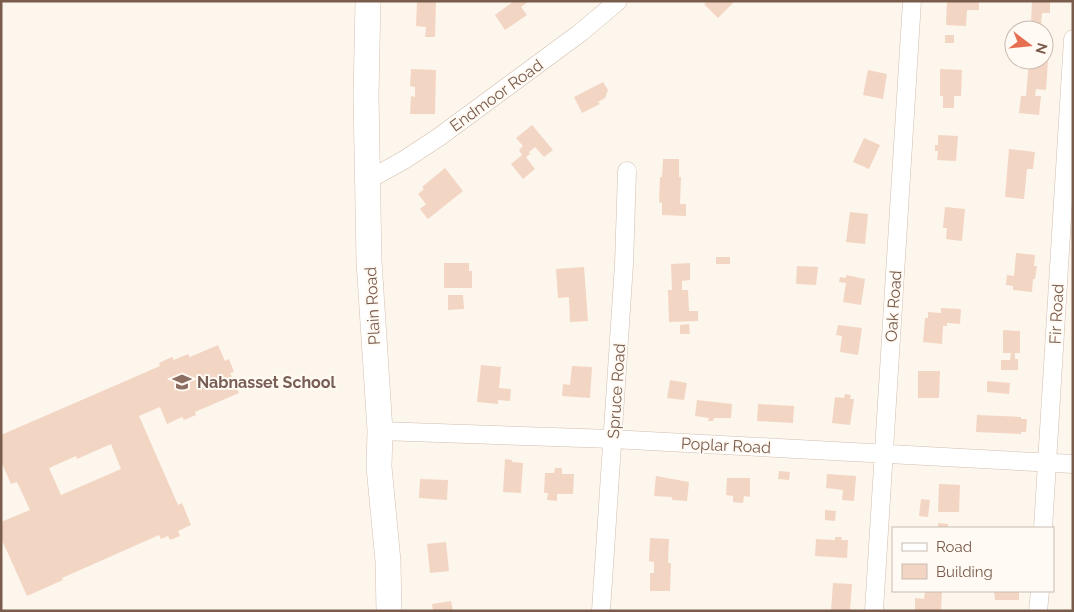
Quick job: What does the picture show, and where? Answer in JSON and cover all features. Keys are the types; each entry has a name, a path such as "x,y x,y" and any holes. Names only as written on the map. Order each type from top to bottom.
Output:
{"main road":[{"name":"Plain Road","path":"368,1 366,96 369,261 380,431 379,468 388,561 389,611"}],"street":[{"name":"Endmoor Road","path":"368,180 404,160 439,137 580,33 618,1"},
{"name":"Oak Road","path":"874,611 912,1"},
{"name":"Fir Road","path":"1043,527 1073,39"},
{"name":"Spruce Road","path":"601,611 628,171"},
{"name":"Poplar Road","path":"380,431 612,439 1073,464"},
{"path":"1038,611 1040,592"}],"building":[{"path":"417,1 436,1 435,37 425,37 426,27 416,26"},
{"path":"514,1 529,1 521,7 527,15 505,30 495,15"},
{"path":"707,1 735,1 718,18 704,4"},
{"path":"947,1 979,1 979,10 967,10 966,26 946,25"},
{"path":"1032,1 1050,1 1050,13 1042,13 1041,20 1031,20"},
{"path":"945,35 954,35 954,43 945,43"},
{"path":"411,69 436,70 435,114 410,114 411,96 415,97 415,87 410,86"},
{"path":"940,69 962,70 961,96 954,96 954,108 943,108 943,96 940,96"},
{"path":"868,70 887,74 883,99 863,95"},
{"path":"1028,70 1047,70 1046,90 1036,89 1035,96 1041,96 1039,115 1019,113 1021,96 1026,96"},
{"path":"603,82 608,90 605,98 598,102 600,104 582,113 574,97"},
{"path":"532,125 553,150 544,157 535,147 529,152 530,154 526,157 535,169 523,179 511,164 522,155 519,150 523,146 516,138"},
{"path":"938,135 958,136 956,161 937,160 938,151 935,151 935,145 938,145"},
{"path":"864,138 880,145 869,169 853,162"},
{"path":"1009,149 1035,152 1033,169 1027,169 1024,199 1005,197"},
{"path":"663,159 679,159 679,177 681,177 680,204 686,204 686,216 662,215 662,203 659,202"},
{"path":"445,168 463,191 428,219 420,209 426,204 418,194 424,189 422,187"},
{"path":"945,207 965,209 962,241 946,239 947,228 943,228"},
{"path":"850,212 868,214 865,244 846,242"},
{"path":"1016,253 1035,255 1034,266 1037,266 1032,292 1013,290 1013,286 1006,285 1007,275 1014,276"},
{"path":"716,257 730,257 730,264 716,264"},
{"path":"444,263 469,263 469,271 472,271 472,288 444,288"},
{"path":"690,263 690,280 682,281 682,290 688,290 689,311 698,311 698,321 669,322 668,290 672,290 671,264"},
{"path":"797,266 818,267 816,285 796,284"},
{"path":"584,267 588,321 570,322 569,297 558,298 556,269"},
{"path":"846,275 865,279 861,305 843,302 846,283 839,282 840,277 846,278"},
{"path":"448,295 463,295 464,309 448,310"},
{"path":"941,308 961,309 960,324 947,323 947,326 943,326 942,344 923,342 925,318 928,318 928,312 941,313"},
{"path":"689,324 690,334 680,334 680,325"},
{"path":"838,325 862,328 858,355 840,352 842,336 836,335"},
{"path":"1003,330 1020,331 1020,353 1015,353 1015,359 1018,359 1018,370 1001,370 1001,360 1010,360 1011,353 1003,353"},
{"path":"218,345 225,361 229,359 234,372 230,373 239,393 195,412 196,415 184,420 182,417 167,424 160,407 139,416 178,505 182,503 191,525 178,531 180,536 170,540 168,536 161,539 159,535 62,578 63,580 27,596 1,538 1,522 30,510 17,482 11,484 1,461 1,435 160,366 159,363 172,357 174,360 188,354 190,357","holes":["111,444 121,469 61,495 49,468 76,456 77,459"]},
{"path":"481,365 501,367 499,388 511,389 510,401 498,400 498,404 477,402"},
{"path":"572,366 592,367 590,398 562,396 563,384 570,385"},
{"path":"918,371 940,371 939,398 918,398"},
{"path":"670,380 687,383 684,400 667,398"},
{"path":"987,381 1010,383 1009,394 987,392"},
{"path":"845,394 851,395 850,399 854,399 850,425 832,423 835,397 844,398"},
{"path":"697,400 732,404 731,418 714,418 713,421 708,421 709,418 695,416"},
{"path":"758,404 794,406 793,423 757,421"},
{"path":"977,415 1021,417 1021,419 1027,419 1026,432 1021,432 1021,434 976,432"},
{"path":"505,459 523,463 521,493 503,492"},
{"path":"555,468 562,468 562,474 574,474 573,494 557,494 557,501 547,500 548,493 544,493 545,473 554,473"},
{"path":"779,471 790,472 789,480 778,479"},
{"path":"827,474 856,476 854,501 842,500 843,490 826,488"},
{"path":"656,476 689,482 687,501 672,500 672,497 654,496"},
{"path":"727,478 750,478 750,497 744,496 743,503 733,502 733,496 726,495"},
{"path":"420,479 448,480 447,500 419,498"},
{"path":"939,484 960,485 959,512 938,512"},
{"path":"921,499 930,500 928,517 919,516"},
{"path":"825,510 836,511 835,521 825,520"},
{"path":"938,523 948,524 948,527 938,527"},
{"path":"835,537 842,537 841,540 848,540 847,558 815,556 816,539 835,540"},
{"path":"650,538 669,539 668,563 671,563 670,591 650,591 650,573 654,573 654,562 649,561"},
{"path":"446,542 449,571 430,573 427,544"},
{"path":"833,583 852,584 850,611 831,611"},
{"path":"925,592 942,592 941,611 915,611 915,598 924,599"},
{"path":"994,592 1019,592 1019,600 995,600"},
{"path":"451,601 453,611 433,611 432,604"}],"place":[{"name":"Nabnasset School","path":"182,382"}]}
